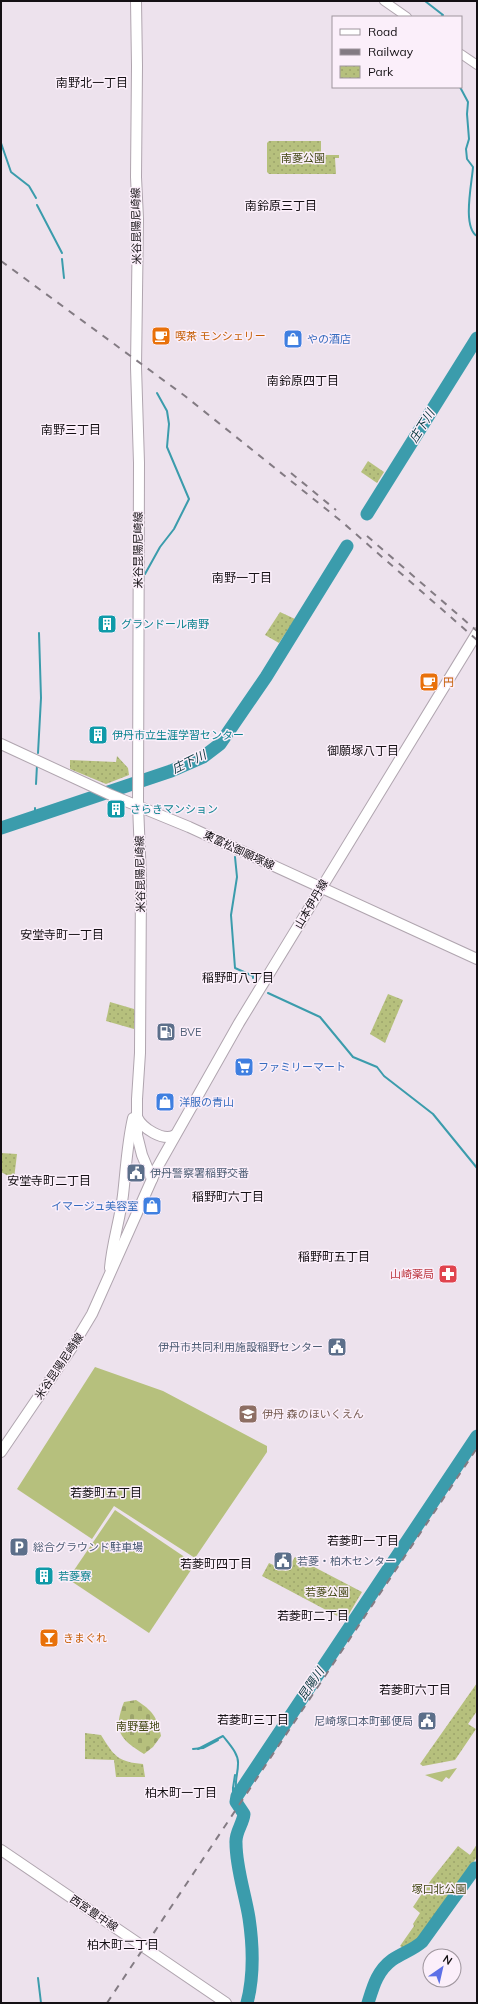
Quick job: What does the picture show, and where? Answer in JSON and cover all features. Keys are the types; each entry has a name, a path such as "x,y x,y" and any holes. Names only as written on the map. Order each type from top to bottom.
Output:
{"main road":[{"name":"米谷昆陽尼崎線","path":"1,1452 82,1332 109,1276 152,1179 142,1155 137,1135 137,1099 140,1052 141,880 138,806 139,463 136,367 138,219 136,177 136,1"},
{"name":"山本伊丹線","path":"152,1179 175,1135 239,1023 320,887 477,633"},
{"name":"東富松御願塚線","path":"1,744 477,959"},
{"name":"米谷昆陽尼崎線","path":"109,1276 111,1250 123,1196 127,1149 137,1099"},
{"path":"137,1117 145,1128 159,1135 168,1138 175,1135"},
{"name":"西宮豊中線","path":"1,1850 226,2003"}],"street":[{"path":"384,1 406,16"},
{"path":"462,55 477,65"}],"green space":[{"name":"南菱公園","path":"269,141 321,141 321,155 339,155 339,158 335,158 336,174 269,174 267,172 267,143"},
{"path":"368,461 384,472 377,483 361,472"},
{"path":"280,612 295,619 279,643 265,635"},
{"path":"117,756 128,768 129,775 106,784 70,769 70,760 116,762"},
{"path":"388,994 403,1000 385,1043 370,1034"},
{"path":"110,1002 134,1009 134,1029 106,1021"},
{"path":"1,1153 17,1154 14,1179 1,1172"},
{"path":"95,1367 163,1391 267,1446 267,1452 195,1558 114,1506 92,1539 17,1489"},
{"path":"115,1510 195,1564 149,1633 68,1579"},
{"name":"若菱公園","path":"295,1557 362,1592 346,1619 343,1619 262,1576 269,1563 286,1571"},
{"path":"477,1683 477,1711 468,1724 476,1729 455,1760 423,1766 420,1764"},
{"name":"南野墓地","path":"136,1700 147,1708 156,1719 161,1736 153,1747 144,1754 124,1738 120,1733 119,1727 119,1720 124,1702"},
{"path":"85,1733 101,1735 113,1753 118,1757 128,1762 143,1764 145,1777 116,1777 114,1760 85,1759"},
{"path":"457,1768 449,1779 446,1777 442,1782 425,1775"},
{"name":"塚口北公園","path":"477,1844 477,1857 414,1946 407,1950 400,1946 414,1926 413,1924 420,1913 413,1907 431,1880 458,1846 470,1855"}],"waterway":[{"path":"425,1 443,15 442,16"},
{"path":"461,88 468,102 467,114 469,139 466,149 467,159 473,167 469,214 472,231 477,236"},
{"path":"1,143 11,172 29,186 36,198"},
{"path":"37,205 62,253"},
{"path":"62,259 64,278"},
{"name":"庄下川","path":"367,514 477,338"},
{"path":"145,574 160,547 174,529 189,499 167,447 169,424 167,411 157,393"},
{"name":"庄下川","path":"1,828 171,771 203,757 220,744 266,677 347,546"},
{"path":"38,753 41,698 39,633"},
{"path":"36,784 37,765"},
{"name":"庄下川","path":"34,817 35,813"},
{"path":"235,857 237,877 231,915 235,968 253,976 253,978"},
{"path":"268,993 320,1017 353,1057 377,1067 384,1076 433,1114 477,1168"},
{"name":"昆陽川","path":"247,2003 251,1982 252,1950 249,1918 236,1852 236,1839 244,1814 236,1802 237,1796 477,1436"},
{"path":"198,1749 223,1736 231,1746 238,1760 236,1789 233,1788 233,1798 236,1802"},
{"path":"193,1749 203,1748 218,1740"},
{"path":"233,1788 235,1775"},
{"path":"368,2003 376,1980 387,1964 422,1942 475,1868 477,1869"},
{"path":"38,1978 41,2003"}],"railway":[{"path":"1,261 185,396 341,521 477,640"},
{"path":"291,473 336,510"},
{"path":"367,536 477,631"},
{"path":"107,2003 477,1448"}],"place":[{"name":"喫茶 モンシェリー","path":"161,336"},
{"name":"やの酒店","path":"293,339"},
{"name":"グランドール南野","path":"107,624"},
{"name":"円","path":"429,682"},
{"name":"伊丹市立生涯学習センター","path":"98,735"},
{"name":"さらきマンション","path":"116,809"},
{"name":"BVE","path":"166,1032"},
{"name":"ファミリーマート","path":"244,1067"},
{"name":"洋服の青山","path":"165,1102"},
{"name":"伊丹警察署稲野交番","path":"136,1173"},
{"name":"イマージュ美容室","path":"152,1206"},
{"name":"山崎薬局","path":"448,1274"},
{"name":"伊丹市共同利用施設稲野センター","path":"337,1347"},
{"name":"伊丹 森のほいくえん","path":"248,1414"},
{"name":"総合グラウンド駐車場","path":"19,1547"},
{"name":"若菱・柏木センター","path":"283,1561"},
{"name":"若菱寮","path":"44,1576"},
{"name":"きまぐれ","path":"49,1638"},
{"name":"尼崎塚口本町郵便局","path":"427,1721"}],"district":[{"name":"南野北一丁目","path":"92,83"},
{"name":"南鈴原三丁目","path":"281,206"},
{"name":"南鈴原四丁目","path":"303,381"},
{"name":"南野三丁目","path":"71,430"},
{"name":"南野一丁目","path":"242,578"},
{"name":"御願塚八丁目","path":"363,751"},
{"name":"安堂寺町一丁目","path":"62,935"},
{"name":"稲野町八丁目","path":"238,978"},
{"name":"安堂寺町二丁目","path":"49,1181"},
{"name":"稲野町六丁目","path":"228,1197"},
{"name":"稲野町五丁目","path":"334,1257"},
{"name":"若菱町五丁目","path":"106,1493"},
{"name":"若菱町一丁目","path":"363,1541"},
{"name":"若菱町四丁目","path":"216,1564"},
{"name":"若菱町二丁目","path":"313,1616"},
{"name":"若菱町六丁目","path":"415,1690"},
{"name":"若菱町三丁目","path":"253,1720"},
{"name":"柏木町一丁目","path":"181,1793"},
{"name":"柏木町二丁目","path":"123,1945"}]}
